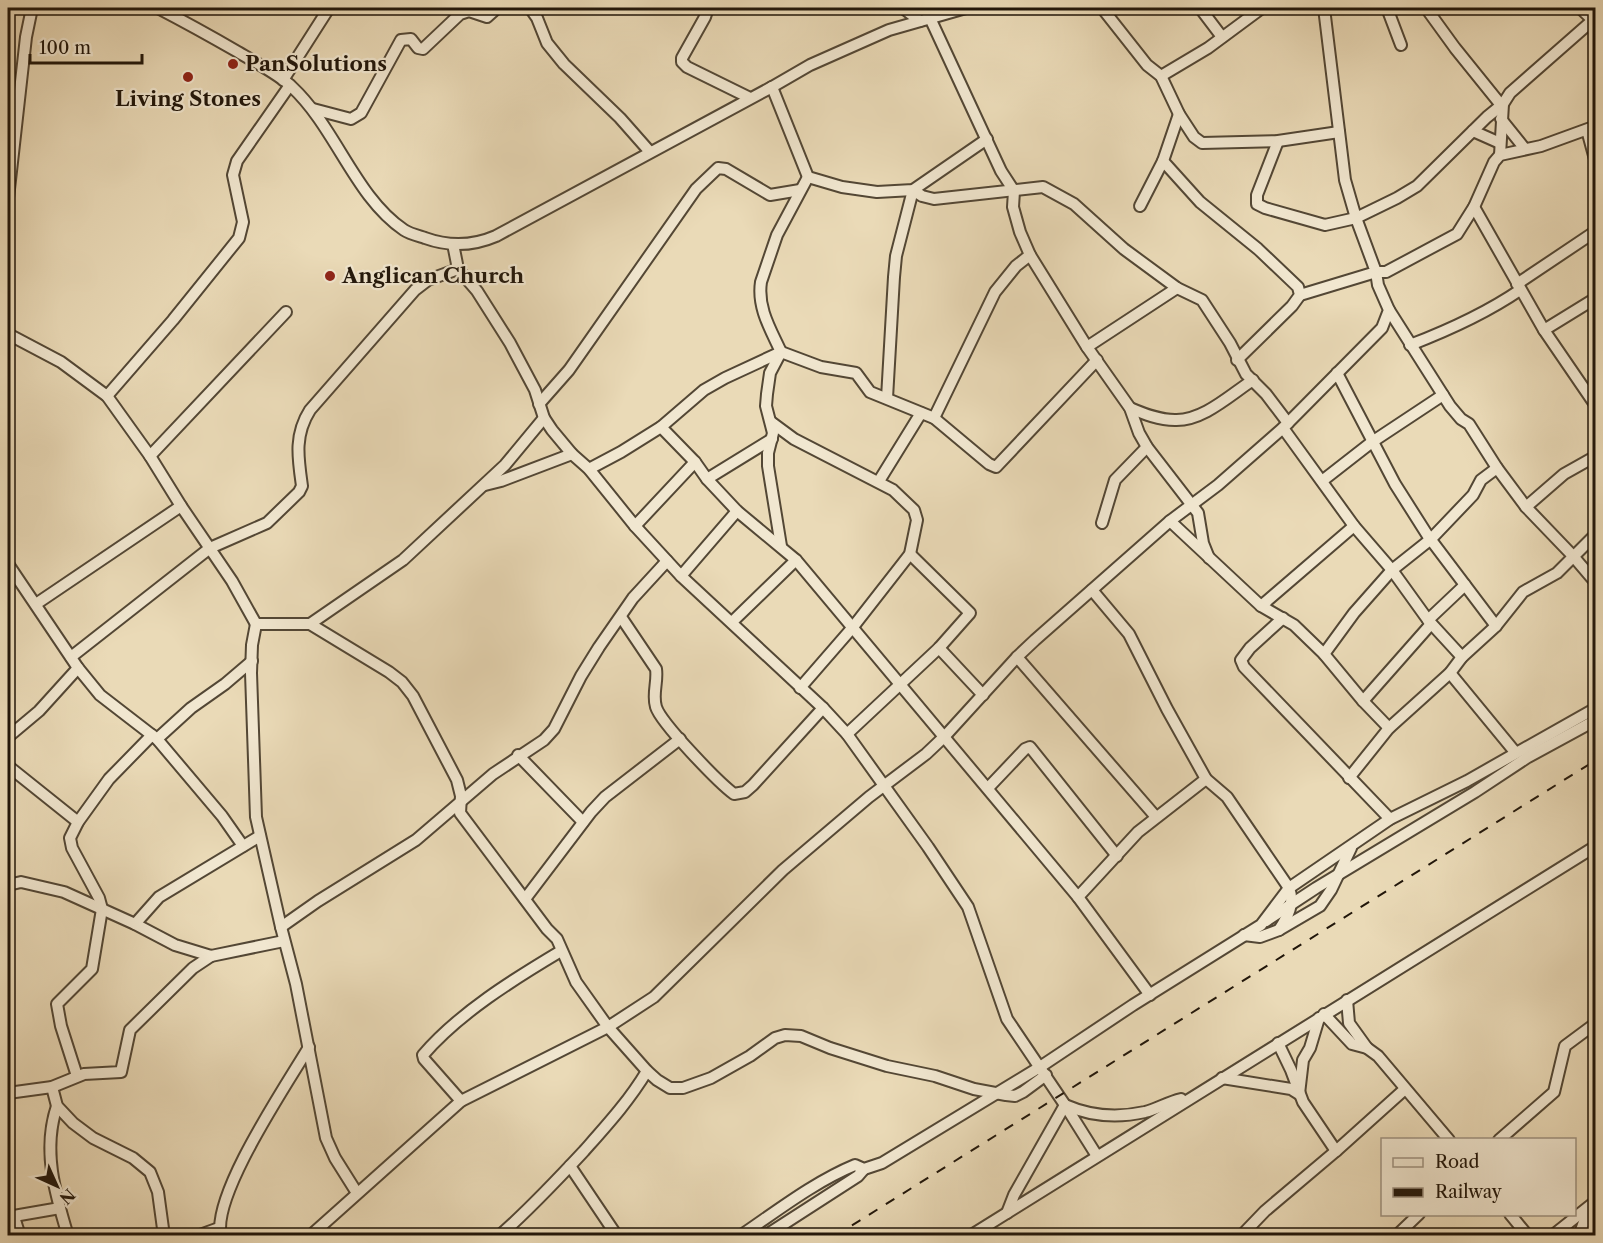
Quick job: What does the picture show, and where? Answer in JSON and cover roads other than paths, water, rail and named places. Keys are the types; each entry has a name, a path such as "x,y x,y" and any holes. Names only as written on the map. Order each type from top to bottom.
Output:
{"street":[{"path":"8,198 26,37 32,8"},
{"path":"158,8 265,67 286,82 313,109 367,193 385,214 405,231 433,241 453,244 477,243 496,236 772,87 810,64 889,30 966,8"},
{"path":"107,396 173,320 239,238 243,222 233,175 237,160 329,8"},
{"path":"313,109 351,119 361,113 401,40 411,39 418,48 423,49 460,15 469,10 487,17 497,8"},
{"path":"530,8 537,18 547,43 564,64 620,118 650,152"},
{"path":"708,8 682,62 687,67 750,98"},
{"path":"903,8 925,19 1001,171 1014,191 1020,232 1030,255 1087,347 1130,408 1147,447 1193,504 1198,513 1203,543 1209,558"},
{"path":"1102,8 1147,65 1161,76 1179,114 1194,136 1202,143 1278,141 1339,132"},
{"path":"1200,8 1222,37"},
{"path":"1161,76 1262,8"},
{"path":"1324,8 1345,180 1376,272 1378,285 1389,310 1443,395 1461,419 1469,424 1497,468 1526,507 1596,583"},
{"path":"1387,8 1401,45"},
{"path":"1426,8 1455,48 1502,105 1500,155"},
{"path":"1278,141 1257,195 1257,204 1325,225 1356,218 1418,186 1502,105 1510,93 1594,22 1580,8"},
{"path":"772,87 808,177"},
{"path":"1140,206 1163,161 1179,114"},
{"path":"1501,119 1524,149"},
{"path":"1238,360 1292,306 1300,295 1376,272 1386,272 1457,234 1474,207 1494,162 1500,155 1541,146 1591,128 1596,163"},
{"path":"8,139 16,130"},
{"path":"1473,131 1500,143"},
{"path":"808,177 877,192 913,190 987,139"},
{"path":"1163,161 1200,202 1258,249 1298,287 1300,295"},
{"path":"539,404 569,370 696,189 710,173 718,168 726,169 770,195 800,190"},
{"path":"781,352 762,309 760,290 777,235 808,177"},
{"path":"913,190 922,196 934,199 1043,187 1074,204 1124,249 1177,288 1203,300 1246,374 1253,380 1353,526 1392,570 1430,622 1462,657"},
{"path":"887,398 896,256 913,190"},
{"path":"1474,207 1544,330 1596,406"},
{"path":"1410,345 1458,326 1490,310 1596,231"},
{"path":"453,244 458,268 477,291 510,343 535,390 544,418 572,454 589,469 635,526 681,576 823,708 847,734 884,786 968,907 1007,1019 1043,1071 1096,1156"},
{"path":"934,418 994,292 1016,266 1030,255"},
{"path":"71,657 210,548 267,523 299,492 302,486 298,466 301,424 310,410 415,290 428,280 458,268"},
{"path":"1087,347 1177,288"},
{"path":"1544,330 1596,298"},
{"path":"310,1236 461,1101 608,1027 654,997 783,870 926,754 1017,657 1170,521 1218,485 1285,426 1382,328 1389,310"},
{"path":"150,456 286,312"},
{"path":"8,337 61,362 107,396 150,456 232,581 256,624 252,645 253,771 256,817 296,984 326,1138 335,1158 357,1193"},
{"path":"781,352 770,373 766,406 771,422 772,439 768,453 768,466 781,546"},
{"path":"589,469 661,427 704,390 781,352 821,367 856,373 870,392 934,418 989,464 996,467 1097,360"},
{"path":"1337,373 1395,484 1431,539 1496,626"},
{"path":"1130,408 1152,417 1176,420 1197,416 1253,380"},
{"path":"1322,481 1372,442 1443,395"},
{"path":"879,481 921,413"},
{"path":"310,624 403,560 505,465 544,418"},
{"path":"771,422 794,439 852,470 879,481 901,496 914,510 917,520 910,554 853,627 800,688"},
{"path":"661,427 737,511 796,560 1078,897 1149,995"},
{"path":"707,479 772,439"},
{"path":"1102,524 1115,480 1147,447"},
{"path":"484,486 572,454"},
{"path":"1526,507 1564,474 1596,456"},
{"path":"635,526 695,462"},
{"path":"1324,654 1354,614 1392,570 1431,539 1473,495 1481,480 1497,468"},
{"path":"36,604 181,506"},
{"path":"681,576 737,511"},
{"path":"1170,521 1261,606 1294,625 1324,654 1389,728"},
{"path":"1261,606 1353,526"},
{"path":"1349,778 1389,728 1450,673 1462,657 1496,626 1523,592 1557,573 1596,534"},
{"path":"847,734 939,648 970,613 910,554"},
{"path":"732,622 796,560"},
{"path":"281,927 318,901 416,840 493,774 518,755 544,740 554,729 581,676 633,598 667,561"},
{"path":"8,564 78,668 100,695 154,737 222,816 243,846"},
{"path":"1363,701 1430,622 1465,585"},
{"path":"1092,590 1129,634 1206,779 1227,797 1289,888 1292,904 1279,930"},
{"path":"621,617 656,669 655,704 658,713 729,790 739,794 745,792 823,708"},
{"path":"1283,618 1250,648 1241,660 1253,678 1390,819"},
{"path":"256,624 310,624 379,665 402,682 418,704 457,780 460,788 460,813 547,929 557,939 576,982 608,1027 657,1080 670,1088 683,1088 729,1069 775,1038 785,1035 801,1036 887,1066 997,1093"},
{"path":"939,648 983,695"},
{"path":"1017,657 1156,817"},
{"path":"77,1076 61,1026 57,1004 92,969 102,909 99,898 69,838 109,779 154,737 252,661"},
{"path":"8,737 39,711 78,668"},
{"path":"1450,673 1515,752"},
{"path":"1261,925 1289,888 1390,819 1467,781 1596,708"},
{"path":"765,1236 858,1176 864,1169 882,1163 997,1093 1043,1071 1149,995 1292,904 1528,757 1596,720"},
{"path":"525,899 583,822 605,797 680,739"},
{"path":"988,788 1025,749 1030,747 1117,856"},
{"path":"518,755 583,822"},
{"path":"8,766 78,822"},
{"path":"1078,897 1138,832 1206,779"},
{"path":"135,924 159,897 260,836"},
{"path":"1244,935 1260,937 1279,930 1320,906 1331,890 1352,845"},
{"path":"970,1236 1596,846"},
{"path":"9,888 21,882 64,892 175,945 211,956"},
{"path":"8,1093 52,1087 77,1076 121,1072 130,1030 193,968 211,956 284,941"},
{"path":"461,1101 423,1055 456,1022 561,951"},
{"path":"1347,1000 1349,1023 1447,1138"},
{"path":"1321,1016 1352,1044 1368,1048"},
{"path":"1299,1094 1303,1060 1310,1048 1321,1016"},
{"path":"1501,1138 1549,1098 1557,1084 1565,1046 1596,1023"},
{"path":"1278,1043 1299,1094 1336,1151"},
{"path":"197,1236 220,1232 221,1214 239,1164 309,1047"},
{"path":"499,1236 570,1167 629,1101 647,1071"},
{"path":"1222,1078 1291,1089 1299,1094"},
{"path":"52,1087 57,1106 73,1124 93,1138 133,1158 150,1172 158,1192 164,1236"},
{"path":"1242,1236 1265,1211 1405,1089"},
{"path":"1065,1105 1089,1114 1110,1115 1145,1112 1174,1101 1190,1098"},
{"path":"1006,1213 1065,1105"},
{"path":"57,1106 50,1132 51,1171 68,1236"},
{"path":"740,1236 798,1196 838,1173 855,1165 864,1169"},
{"path":"570,1167 617,1236"},
{"path":"1552,1236 1593,1203"},
{"path":"1579,1236 1593,1203"},
{"path":"20,1236 11,1217 60,1208"},
{"path":"1396,1236 1418,1216"},
{"path":"1511,1216 1528,1236"}],"railway":[{"path":"835,1236 1596,760"}],"place":[{"name":"PanSolutions","path":"233,64"},
{"name":"Living Stones","path":"188,77"},
{"name":"Anglican Church","path":"330,276"}]}
